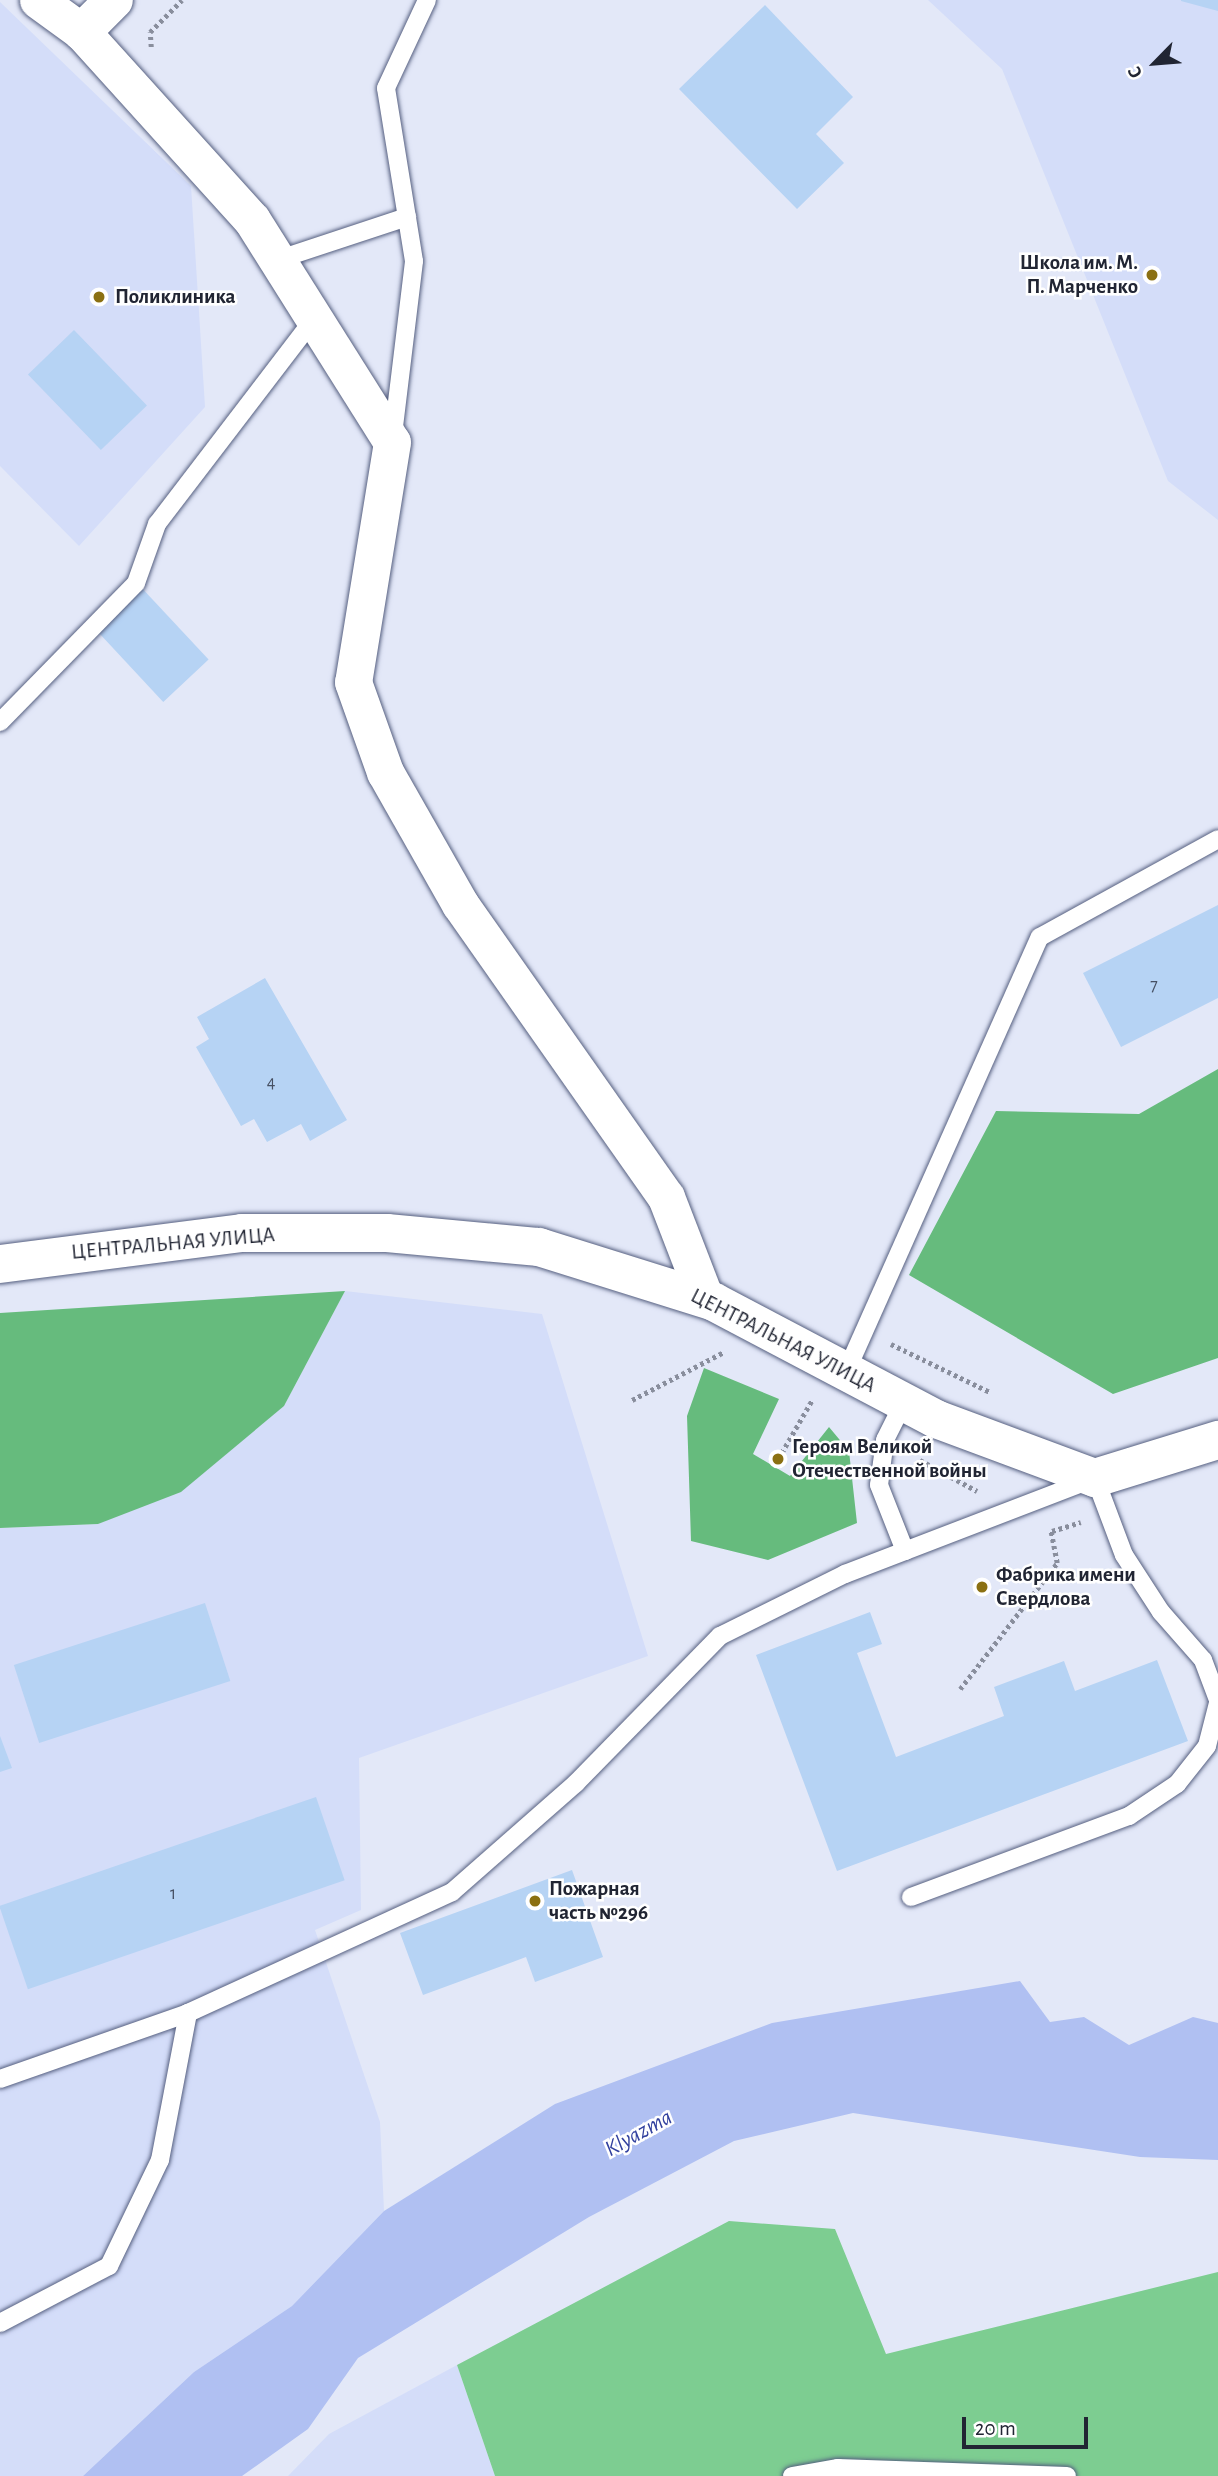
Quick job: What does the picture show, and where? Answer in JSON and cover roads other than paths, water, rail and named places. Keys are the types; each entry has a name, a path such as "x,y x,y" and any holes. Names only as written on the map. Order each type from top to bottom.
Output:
{"street":[{"path":"38,0 82,32 252,220 392,442 353,682 385,772 460,904 666,1197 705,1298"},
{"path":"82,32 114,0"},
{"name":"ЦЕНТРАЛЬНАЯ УЛИЦА","path":"0,1264 242,1233 387,1233 539,1247 705,1298 904,1402 1095,1478"},
{"path":"1095,1478 1218,1440"}],"lane":[{"path":"392,442 414,261 386,89 427,0"},
{"path":"277,260 407,217"},
{"path":"0,722 136,583 157,524 314,318"},
{"path":"846,1372 1040,937 1218,839"},
{"path":"904,1402 885,1440 879,1485 905,1551"},
{"path":"0,2079 187,2013 452,1892 576,1783 720,1636 905,1551 1095,1478 1124,1555 1161,1612 1203,1660 1218,1702 1207,1746 1185,1774 1129,1816 911,1898"},
{"path":"0,2323 109,2266 160,2160 187,2013"},
{"path":"792,2476 838,2468 1067,2476"}],"water":[{"name":"Klyazma","path":"1020,1981 1050,2022 1084,2017 1129,2045 1193,2017 1218,2023 1218,2160 1140,2157 853,2113 734,2141 589,2217 358,2358 308,2429 242,2476 83,2476 194,2372 292,2306 384,2211 555,2104 772,2023"}],"place":[{"name":"Школа им. М. П. Марченко","path":"1152,275"},
{"name":"Поликлиника","path":"99,297"},
{"name":"Героям Великой Отечественной войны","path":"778,1459"},
{"name":"Фабрика имени Свердлова","path":"982,1587"},
{"name":"Пожарная часть №296","path":"535,1901"}]}
